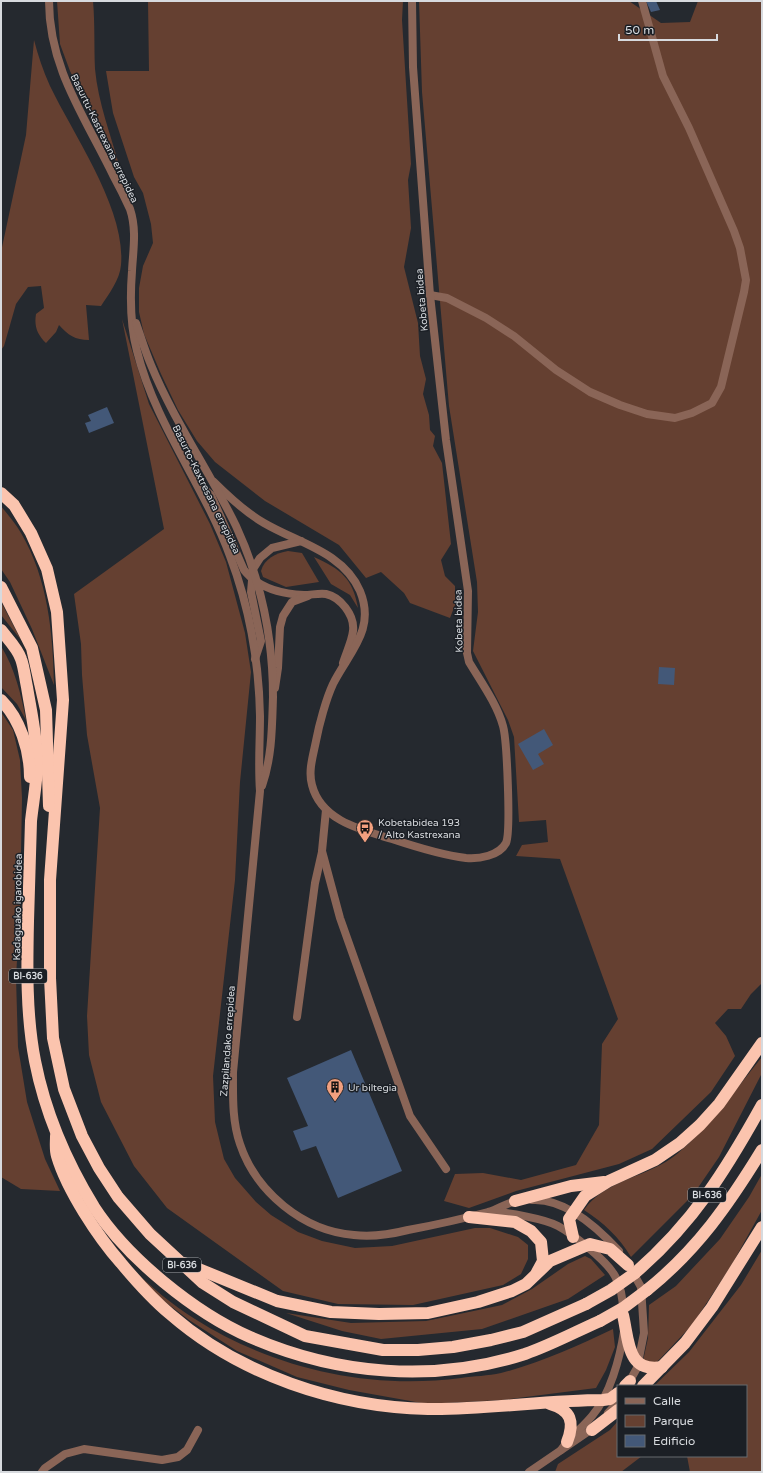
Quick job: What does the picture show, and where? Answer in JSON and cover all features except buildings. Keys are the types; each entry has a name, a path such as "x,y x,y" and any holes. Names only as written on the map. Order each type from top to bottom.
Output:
{"highway":[{"path":"1,493 14,505 31,534 46,569 57,612 64,700 51,872"},
{"path":"1,587 32,648 46,710 51,872"},
{"path":"1,630 21,656 33,723 37,764 32,820"},
{"name":"BI-636","path":"1,700 11,710 24,740 30,771 32,820"},
{"name":"Kadaguako igarobidea","path":"32,820 28,944 30,1012 35,1059 44,1097 56,1129 73,1170 96,1209 123,1243 185,1300 242,1333 278,1349 310,1359 346,1367 436,1370 471,1366 524,1354 600,1321 623,1308 647,1290 686,1255 710,1228 735,1195 762,1150"},
{"name":"BI-636","path":"51,872 51,1014 53,1038 64,1089 82,1136 99,1168 118,1197 150,1234 203,1283 233,1302 299,1333 344,1344 383,1350 432,1349 491,1340 523,1332 586,1304 611,1290 632,1269 659,1251 707,1196 731,1160 762,1105"},
{"path":"573,1237 569,1218 585,1196 609,1181 655,1160 685,1138 719,1104 762,1043"},
{"path":"56,1129 57,1155 65,1176 87,1216 112,1253 144,1291 170,1315 226,1354 257,1370 296,1386 328,1396 368,1404 428,1409 603,1400 610,1399 617,1394"},
{"path":"515,1201 571,1186 609,1181"},
{"path":"469,1217 515,1222 531,1231 541,1242 543,1261 537,1274"},
{"path":"644,1385 685,1343 712,1307 762,1227"},
{"path":"177,1260 277,1301 331,1312 428,1313 478,1302 512,1291 526,1284 550,1261 590,1244 610,1249 632,1269"},
{"path":"624,1315 630,1352 638,1363 650,1369 662,1367"},
{"path":"545,1403 562,1407 569,1416 572,1430 564,1446"},
{"path":"592,1430 617,1411"}],"street":[{"name":"Basurtu-Kastrexana errepidea","path":"49,1 49,22 55,54 67,86 91,130 130,210 134,240 131,309"},
{"name":"Kobeta bidea","path":"341,669 332,686 319,728 311,767 312,786 326,810 337,819 357,829 453,856 474,858 492,854 501,849 506,843 509,823 503,725 469,662 467,653 468,591 446,440 430,295 413,67 412,1"},
{"path":"430,295 447,298 486,318 514,336 590,392 620,405 647,414 675,418 712,403 721,387 746,280 740,248 734,231 689,128 663,76 642,1"},
{"name":"Basurto-Kaxtresana errepidea","path":"131,309 151,366 236,527 253,569 254,582 272,652 273,703 270,762 260,791"},
{"name":"Basurto-Kaxtresana errepidea","path":"131,309 136,349 150,392 164,424 194,480 230,555 247,614 255,659 260,716 258,758 260,791"},
{"path":"211,478 233,502 247,512 281,532 330,556 347,570 362,598 366,611 360,639 354,652 341,669"},
{"path":"194,480 211,495 244,570 254,582 279,592 310,595 327,594 341,603 350,612 354,630 341,669"},
{"path":"253,569 260,558 272,548 301,541"},
{"path":"254,582 251,592 261,641 255,659"},
{"path":"273,703 278,668 280,627 283,616 292,602 310,595"},
{"name":"Zazpilandako errepidea","path":"260,791 233,1072 233,1101 236,1126 245,1156 264,1187 282,1205 301,1218 322,1228 354,1235 407,1231 490,1212 515,1201 542,1199 562,1206 602,1232 621,1252 641,1287 644,1333 638,1363 627,1384"},
{"path":"297,1017 315,883 322,851 326,810"},
{"path":"322,851 340,918 410,1116 446,1169"},
{"name":"Zazpilandako errepidea","path":"490,1212 507,1212 557,1226 585,1246 615,1275 623,1296 624,1332 612,1376 603,1400 592,1416 564,1446"},
{"name":"Zazpilandako errepidea","path":"529,1472 564,1446 592,1430 617,1403"},
{"path":"42,1472 45,1468 65,1454 84,1449 162,1460 178,1456 187,1450 198,1430"}],"green space":[{"path":"57,1 93,1 95,69 102,106 120,168 107,146 70,71 60,44"},
{"path":"148,1 403,1 402,20 411,164 408,180 411,228 404,267 418,323 420,356 426,379 423,394 429,415 430,430 435,436 433,446 442,463 451,544 441,560 445,576 455,586 455,605 450,618 410,603 404,593 381,572 366,578 339,545 265,501 215,462 197,441 178,410 144,334 139,312 139,288 143,266 153,243 151,224 143,193 134,177 113,113 106,71 149,71"},
{"path":"419,1 629,1 661,23 690,22 698,1 762,1 762,983 751,994 741,1009 728,1009 715,1023 726,1036 735,1056 711,1092 652,1149 619,1164 516,1191 469,1208 444,1201 455,1174 483,1173 521,1180 576,1165 599,1125 602,1044 618,1019 560,859 516,856 522,845 548,842 546,820 519,822 514,737 508,720 473,651 478,612 477,582 449,406 422,92"},
{"path":"34,40 50,86 107,197 115,220 120,243 121,265 116,281 101,306 86,305 89,340 72,336 59,325 56,332 46,343 38,333 35,322 36,314 44,308 41,286 28,287 16,304 4,346 1,350 1,252 26,135"},
{"path":"122,319 149,404 210,524 226,562 245,633 251,672 240,782 235,880 213,1076 215,1122 224,1159 235,1178 256,1202 271,1215 298,1232 322,1241 355,1248 392,1246 475,1228 490,1228 518,1237 528,1245 528,1259 521,1274 503,1285 413,1305 338,1304 283,1291 167,1208 134,1166 101,1102 89,1055 87,1016 100,808 87,735 81,644 74,594 164,529"},
{"path":"1,506 19,530 30,551 43,588 50,626 54,685 32,629 10,582 1,569"},
{"path":"288,551 302,553 319,582 286,587 263,577 261,571 265,563 271,557"},
{"path":"314,557 332,566 344,576 353,589 358,608 350,595 331,584"},
{"path":"1,602 21,640 1,615"},
{"path":"1,646 17,682 26,720 17,704 1,687"},
{"path":"1,712 13,730 20,760 22,798 20,911 16,977 18,1047 27,1102 45,1159 60,1191 21,1189 1,1177"},
{"path":"762,1057 762,1073 719,1157 693,1195 631,1257 610,1231 584,1210 604,1191 666,1162 677,1154 711,1120"},
{"path":"762,1174 762,1210 731,1266 692,1325 657,1362 651,1363 643,1361 648,1338 649,1305 676,1286 720,1239 749,1197"},
{"path":"762,1250 762,1472 690,1472 687,1457 747,1457 747,1385 655,1385 689,1352 741,1285"},
{"path":"585,1256 591,1259 605,1275 568,1299 482,1329 381,1339 342,1331 286,1313 351,1323 426,1321 502,1305 532,1289 568,1264"},
{"path":"133,1270 178,1308 225,1336 257,1351 290,1363 323,1372 357,1378 392,1381 426,1381 496,1374 544,1359 613,1329 615,1347 606,1370 596,1388 502,1400 427,1404 349,1390 297,1377 237,1351 189,1320 148,1289"},
{"path":"617,1422 617,1457 641,1457 621,1472 555,1472 558,1464 610,1430"}],"place":[{"name":"Kobetabidea 193 / Alto Kastrexana","path":"365,843"},
{"name":"Ur biltegia","path":"335,1102"}]}
